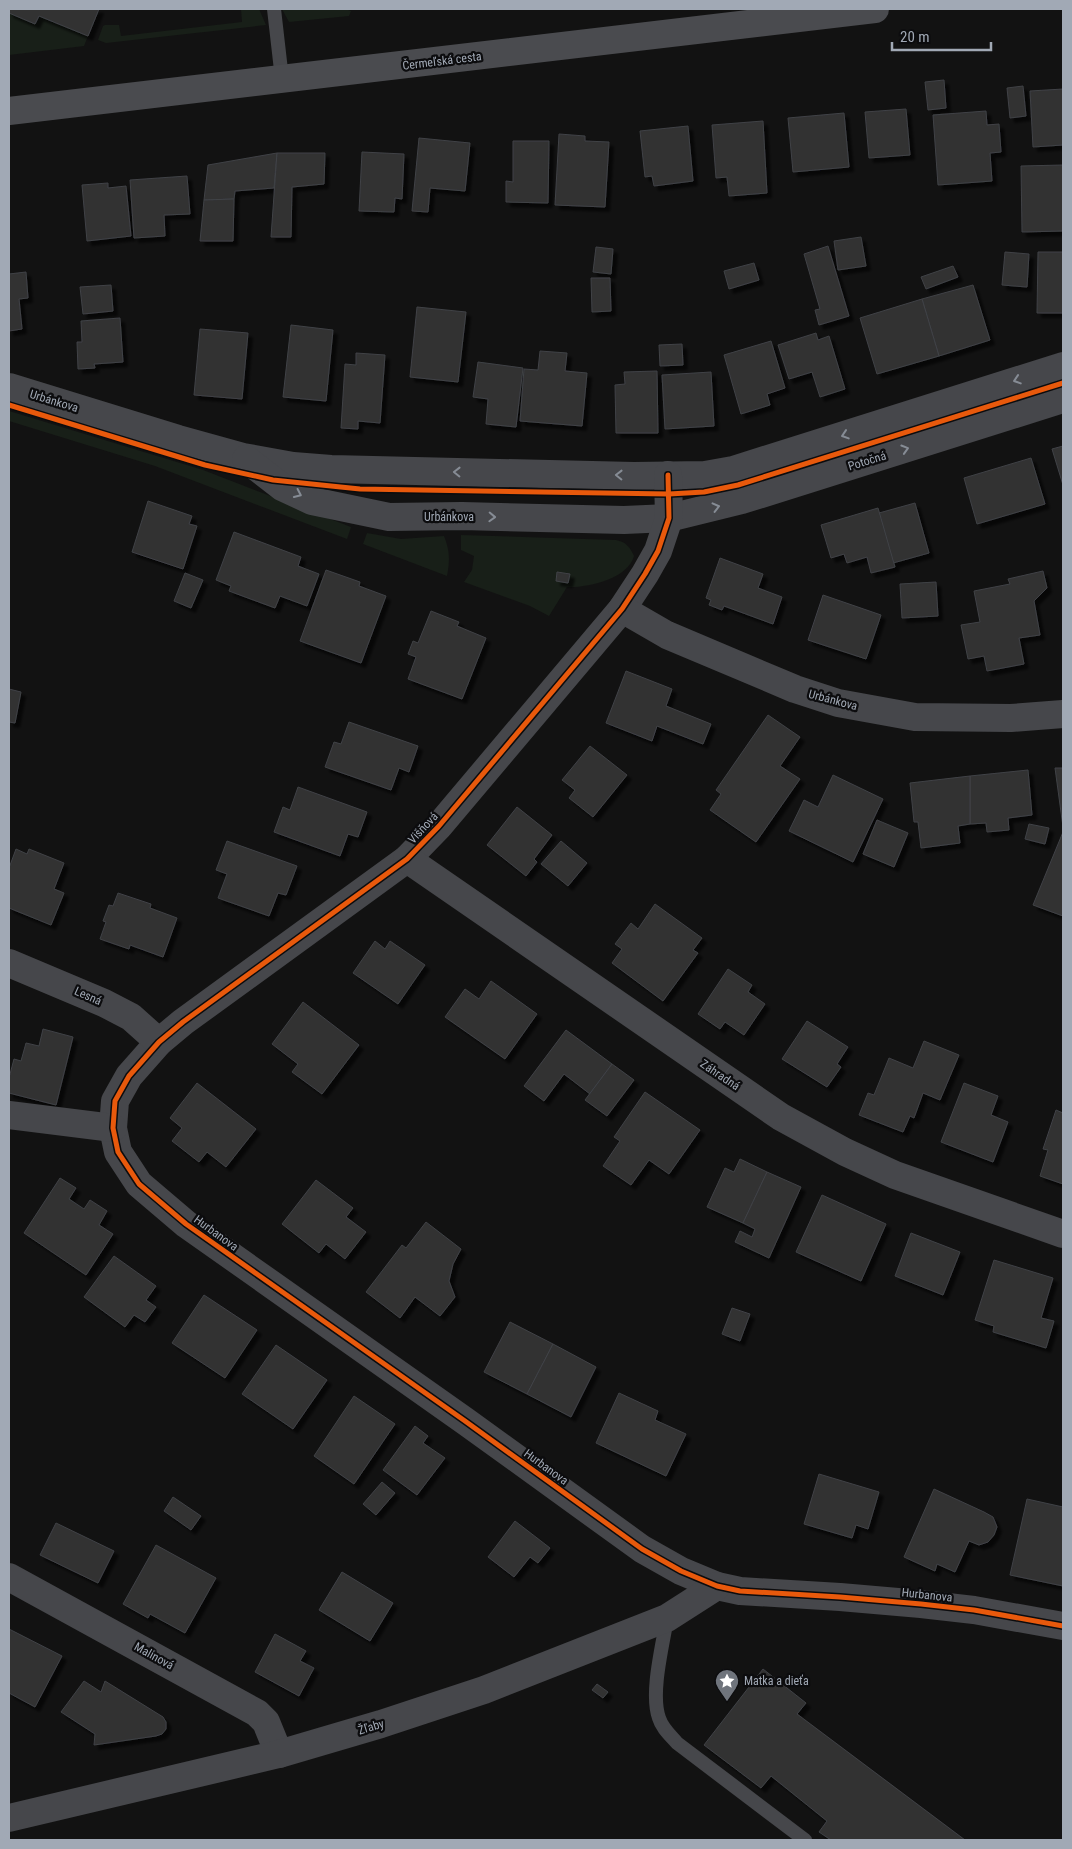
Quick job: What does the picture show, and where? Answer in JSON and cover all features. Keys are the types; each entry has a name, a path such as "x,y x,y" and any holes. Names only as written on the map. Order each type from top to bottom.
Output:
{"main road":[{"name":"Čermeľská cesta","path":"9,111 875,9"}],"street":[{"path":"668,475 705,475 733,470 1063,366"},
{"name":"Urbánkova","path":"9,387 178,439 243,457 293,466 331,469 624,476 668,475"},
{"name":"Potočná","path":"669,518 742,500 1063,399"},
{"name":"Urbánkova","path":"243,457 282,487 312,501 389,517 462,516 624,520 669,518"},
{"name":"Višňová","path":"113,1128 115,1101 129,1076 159,1042 183,1022 407,859 439,826 622,608 645,574 658,551 669,518 668,475"},
{"name":"Urbánkova","path":"622,608 667,635 795,689 838,703 915,717 1011,718 1063,714"},
{"name":"Záhradná","path":"407,859 781,1117 845,1152 895,1175 1063,1234"},
{"name":"Lesná","path":"9,963 117,1010 131,1018 159,1042"},
{"path":"9,1115 113,1128"},
{"name":"Hurbanova","path":"113,1128 118,1152 139,1184 186,1224 642,1549 681,1571 717,1586 740,1591 840,1597 974,1610 1063,1626"},
{"name":"Malinová","path":"9,1577 257,1712 266,1722 279,1754"},
{"name":"Žľaby","path":"9,1818 279,1754 381,1724 484,1690 667,1618 717,1586"}],"lane":[{"path":"274,9 282,79"},
{"path":"667,1618 655,1693 659,1718 666,1730 683,1748 805,1840"}],"shaded area":[{"path":"241,9 259,9 266,25 106,43 98,40 105,25 119,25 121,36 242,22"},
{"path":"282,9 345,9 351,11 349,16 289,22"},
{"path":"9,13 35,24 39,16 88,36 84,46 9,55"},
{"path":"9,411 203,470 351,527 347,539 155,466 9,421"},
{"path":"367,533 401,539 444,536 449,556 447,576 363,544"},
{"path":"461,535 616,540 627,545 634,556 624,571 615,576 595,584 567,587 549,616 530,606 464,582 472,570 474,556 461,550"}],"building":[{"path":"9,9 99,9 88,36 39,16 35,24 9,13"},
{"path":"944,80 946,108 928,110 925,82"},
{"path":"1023,86 1026,116 1010,118 1007,88"},
{"path":"1063,89 1063,145 1033,147 1030,91"},
{"path":"906,109 910,155 869,158 865,112"},
{"path":"986,111 987,125 999,124 1001,152 990,153 992,181 938,185 933,115"},
{"path":"844,113 849,167 793,172 788,118"},
{"path":"763,121 767,193 729,196 727,177 716,178 712,125"},
{"path":"688,126 693,181 654,186 652,176 645,177 640,131"},
{"path":"559,134 585,136 585,141 609,142 605,207 555,205"},
{"path":"419,138 470,143 465,191 430,188 428,212 412,211"},
{"path":"513,141 549,141 548,203 506,202 506,181 513,182"},
{"path":"362,152 404,154 402,199 395,198 394,212 359,211"},
{"path":"277,153 274,188 235,191 234,199 204,200 208,165"},
{"path":"277,153 325,153 324,184 292,187 291,237 271,237"},
{"path":"1063,165 1063,231 1022,232 1021,166"},
{"path":"187,176 190,214 164,215 165,236 134,238 130,180"},
{"path":"108,183 108,188 126,186 131,236 87,241 82,185"},
{"path":"234,199 233,241 200,241 204,200"},
{"path":"861,237 866,266 838,270 834,241"},
{"path":"828,246 849,316 819,325 815,310 820,309 804,254"},
{"path":"596,247 613,249 611,274 593,272"},
{"path":"1005,252 1029,254 1027,287 1002,285"},
{"path":"1038,252 1063,252 1063,313 1037,313"},
{"path":"754,263 759,280 729,289 724,271"},
{"path":"953,266 958,277 926,289 921,277"},
{"path":"26,272 28,298 19,299 22,329 9,331 9,274"},
{"path":"591,278 610,278 611,311 592,312"},
{"path":"111,285 113,311 83,314 80,287"},
{"path":"973,285 990,340 939,356 922,299"},
{"path":"922,299 939,356 877,374 860,318"},
{"path":"417,307 466,312 458,382 410,377"},
{"path":"120,318 123,362 94,364 95,368 78,369 77,342 82,342 81,321"},
{"path":"291,325 333,330 326,401 283,397"},
{"path":"200,329 248,333 242,399 194,395"},
{"path":"816,333 818,340 829,336 845,389 820,397 812,372 789,379 778,345"},
{"path":"771,341 785,388 767,394 770,405 741,414 724,355"},
{"path":"682,344 683,365 660,366 659,345"},
{"path":"540,351 567,353 565,371 587,373 582,426 520,421 524,369 538,370"},
{"path":"356,353 385,355 380,423 358,421 358,429 341,428 345,364 356,365"},
{"path":"478,362 523,368 516,427 486,424 488,399 473,397"},
{"path":"657,371 658,433 616,433 615,385 625,384 624,372"},
{"path":"711,372 714,426 665,429 662,375"},
{"path":"1063,446 1063,485 1052,449"},
{"path":"1031,458 1045,504 977,524 964,478"},
{"path":"148,501 192,516 189,524 197,526 183,569 132,552"},
{"path":"915,503 929,553 893,563 879,513"},
{"path":"878,508 895,567 871,573 867,557 847,563 844,554 831,558 821,525"},
{"path":"234,532 301,557 298,566 319,574 307,606 280,596 275,608 229,591 231,586 216,580"},
{"path":"720,558 763,574 758,588 782,597 773,624 724,606 722,610 709,605 711,600 706,598"},
{"path":"326,570 360,582 359,586 386,596 361,663 300,641"},
{"path":"1043,571 1047,588 1034,601 1040,635 1019,638 1024,664 987,671 984,656 968,659 961,625 980,622 974,591 1010,584 1008,579"},
{"path":"557,572 570,574 568,583 556,581"},
{"path":"185,573 203,580 191,608 174,601"},
{"path":"936,582 938,616 902,618 900,584"},
{"path":"823,595 881,615 866,659 808,640"},
{"path":"431,611 459,622 457,626 486,638 462,699 408,679 416,657 408,654 413,641 418,643"},
{"path":"626,671 672,689 666,706 711,724 703,744 657,726 652,741 606,723"},
{"path":"9,689 21,692 15,723 9,722"},
{"path":"768,715 800,737 780,766 800,779 756,842 710,810 721,794 716,790"},
{"path":"349,722 418,746 409,772 399,768 391,790 325,767 334,742 341,744"},
{"path":"590,746 627,775 593,817 569,798 575,790 562,780"},
{"path":"1055,768 1063,768 1063,827"},
{"path":"1028,770 1032,815 1008,818 1009,830 987,832 986,823 970,824 970,776"},
{"path":"833,775 883,799 853,862 789,831 804,800 818,807"},
{"path":"970,776 970,824 958,826 960,843 921,848 918,822 914,822 910,783"},
{"path":"298,787 367,812 358,837 348,834 340,856 274,832 283,807 290,810"},
{"path":"517,807 552,835 534,859 537,862 526,876 487,845"},
{"path":"877,820 908,833 894,867 863,854"},
{"path":"1029,824 1049,828 1045,844 1025,839"},
{"path":"1063,832 1063,916 1033,905"},
{"path":"227,841 297,866 286,895 278,893 269,916 218,898 227,874 216,870"},
{"path":"561,841 587,863 568,886 541,864"},
{"path":"16,849 27,854 29,849 64,863 54,889 64,893 51,925 9,908 9,868"},
{"path":"118,893 151,904 150,908 177,918 163,957 130,945 129,949 100,939 106,922 103,921 109,905 113,906"},
{"path":"655,904 702,938 693,950 698,953 663,1001 612,963 622,949 615,944 631,923 638,929"},
{"path":"375,941 385,949 390,941 425,965 398,1004 353,973"},
{"path":"728,969 752,985 748,992 765,1004 744,1035 725,1022 720,1029 698,1014"},
{"path":"491,981 537,1014 505,1059 445,1017 465,989 479,999"},
{"path":"303,1002 359,1045 322,1094 292,1072 298,1064 272,1044"},
{"path":"807,1021 848,1047 837,1064 841,1067 827,1087 782,1059"},
{"path":"43,1029 73,1037 56,1105 9,1093 9,1078 14,1059 21,1061 26,1043 39,1046"},
{"path":"566,1030 612,1064 590,1094 564,1074 544,1101 524,1086"},
{"path":"924,1041 959,1055 940,1100 923,1093 914,1118 910,1116 903,1132 859,1115 868,1093 874,1095 889,1058 913,1068"},
{"path":"612,1064 634,1080 607,1116 585,1100"},
{"path":"197,1083 256,1129 226,1167 207,1152 199,1162 172,1141 182,1128 170,1118"},
{"path":"964,1083 998,1096 991,1115 1008,1122 993,1162 941,1142"},
{"path":"645,1092 700,1130 669,1174 649,1160 631,1185 603,1166 620,1141 614,1137"},
{"path":"1056,1110 1063,1113 1063,1184 1040,1176 1048,1150 1043,1149"},
{"path":"740,1159 767,1172 743,1223 707,1207 725,1168 734,1172"},
{"path":"767,1172 801,1187 769,1258 735,1242 740,1231 752,1237 755,1229 743,1223"},
{"path":"60,1178 76,1188 69,1199 84,1209 90,1200 107,1211 99,1225 113,1234 86,1275 24,1233"},
{"path":"316,1180 353,1208 346,1217 366,1232 345,1259 326,1244 319,1253 282,1224"},
{"path":"822,1195 886,1224 861,1281 796,1252"},
{"path":"426,1222 461,1249 453,1264 449,1281 455,1297 440,1316 415,1297 400,1318 366,1292 402,1245 406,1248"},
{"path":"911,1233 960,1252 943,1295 895,1276"},
{"path":"114,1256 156,1286 146,1300 156,1307 145,1322 134,1315 125,1327 84,1297"},
{"path":"994,1260 1053,1278 1041,1318 1054,1321 1046,1348 993,1332 994,1326 975,1320"},
{"path":"204,1295 257,1330 225,1378 172,1343"},
{"path":"732,1308 750,1314 740,1341 722,1334"},
{"path":"510,1322 553,1344 527,1394 484,1372"},
{"path":"553,1344 596,1367 571,1417 527,1394"},
{"path":"276,1345 327,1380 293,1429 242,1394"},
{"path":"619,1393 658,1411 655,1420 686,1434 666,1476 596,1443"},
{"path":"354,1396 395,1424 354,1484 314,1456"},
{"path":"415,1426 428,1436 423,1443 445,1458 417,1495 383,1470"},
{"path":"819,1474 879,1492 868,1529 856,1525 852,1538 804,1524"},
{"path":"382,1482 395,1493 376,1515 363,1504"},
{"path":"934,1489 993,1517 997,1527 994,1535 988,1542 979,1545 969,1541 955,1572 937,1564 935,1571 904,1557"},
{"path":"173,1497 201,1516 191,1530 164,1511"},
{"path":"1027,1499 1063,1507 1063,1586 1010,1575"},
{"path":"515,1521 550,1548 538,1563 530,1557 514,1577 488,1557"},
{"path":"56,1523 114,1551 98,1583 40,1555"},
{"path":"156,1545 216,1578 185,1633 150,1614 148,1618 123,1604"},
{"path":"342,1572 393,1603 370,1641 319,1610"},
{"path":"9,1629 62,1656 35,1707 9,1693"},
{"path":"275,1634 306,1651 300,1661 314,1668 299,1696 255,1672"},
{"path":"763,1669 806,1703 797,1714 965,1840 831,1840 819,1832 827,1821 771,1776 761,1788 704,1745"},
{"path":"84,1681 101,1692 105,1681 163,1717 166,1722 166,1729 162,1734 156,1736 94,1745 95,1734 61,1712"},
{"path":"597,1684 608,1692 603,1698 592,1690"}],"cycle path":[{"path":"9,405 205,465 273,480 360,489 669,494 704,492 738,485 1063,383"},
{"path":"668,475 669,518 658,551 622,609 439,826 407,859 183,1022 159,1042 129,1076 115,1101 113,1128 118,1152 139,1184 186,1224 465,1421 642,1549 681,1571 717,1586 740,1591 921,1604 974,1610 1063,1626"}],"place":[{"name":"Matka a dieťa","path":"727,1702"}]}
